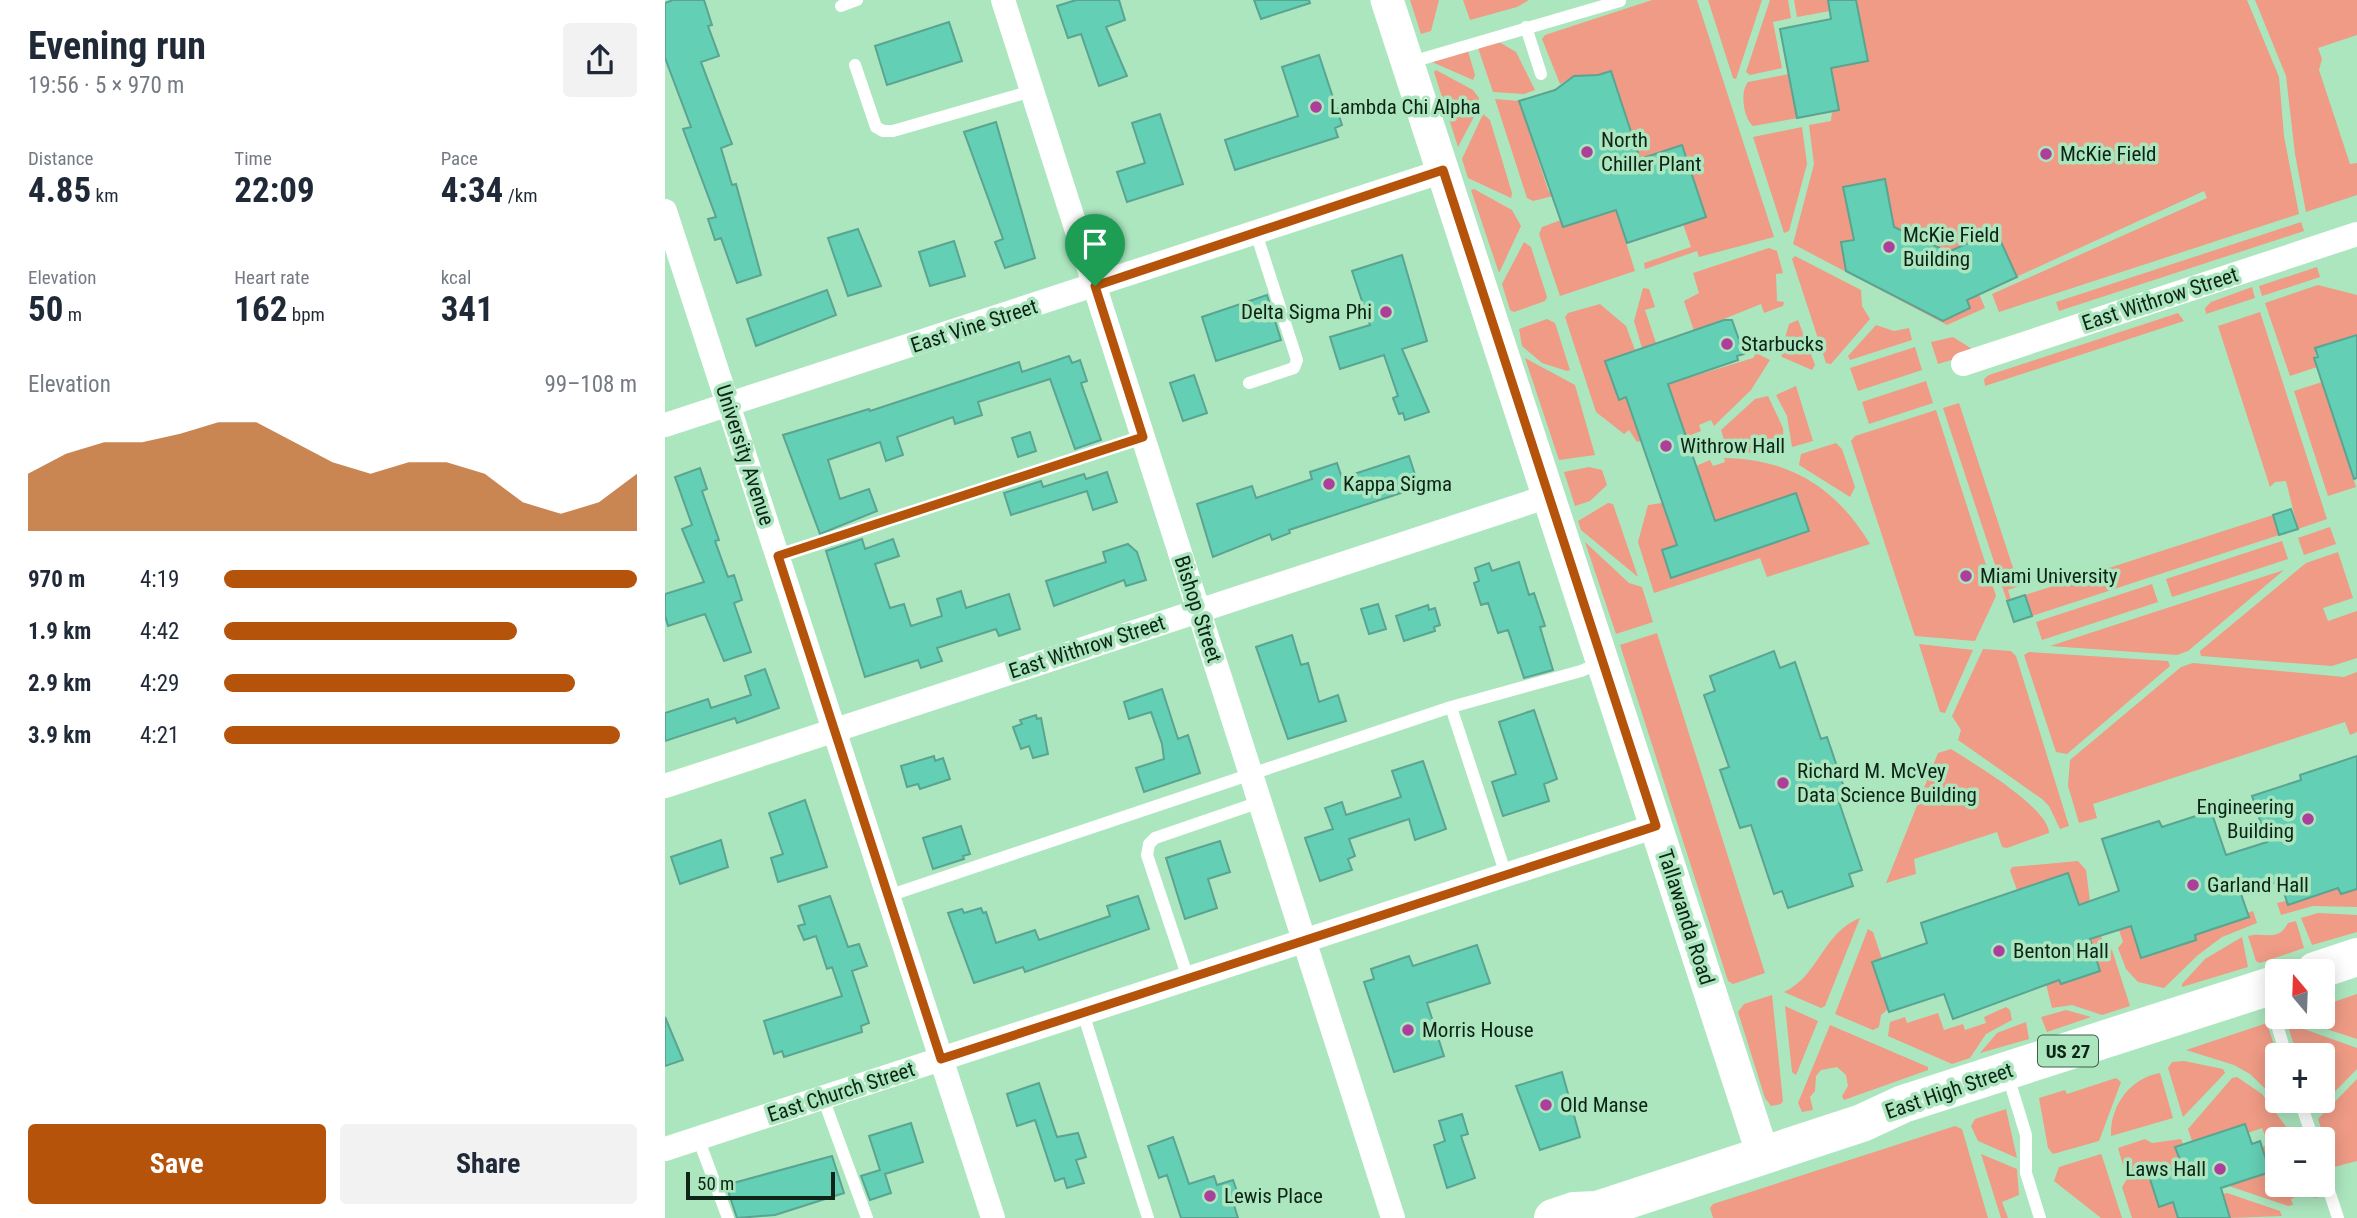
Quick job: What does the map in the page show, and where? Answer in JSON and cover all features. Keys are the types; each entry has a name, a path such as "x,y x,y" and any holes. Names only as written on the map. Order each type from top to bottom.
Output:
{"highway":[{"path":"2335,964 2357,957"},
{"path":"2335,980 2357,973"},
{"name":"East High Street","path":"1862,1123 1908,1120 2265,997"},
{"name":"East High Street","path":"1553,1218 1574,1211 1595,1215 1862,1123 1903,1104 2265,997"}],"street":[{"name":"Bishop Street","path":"1003,0 1394,1218"},
{"name":"Tallawanda Road","path":"1387,0 1763,1155"},
{"name":"East Vine Street","path":"665,425 1443,170"},
{"name":"University Avenue","path":"665,211 993,1218"},
{"name":"East Withrow Street","path":"1963,364 2357,234"},
{"name":"East Withrow Street","path":"665,786 1549,496"},
{"name":"East Church Street","path":"665,1149 1656,826"}],"lane":[{"path":"841,6 857,0"},
{"path":"1407,63 1620,1"},
{"path":"1526,27 1541,74"},
{"path":"855,65 876,127 883,131 893,131 1032,91"},
{"path":"1249,383 1294,368 1297,360 1256,233"},
{"path":"778,556 1143,437"},
{"path":"888,895 1252,776 1451,707 1581,671 1603,661"},
{"path":"1451,707 1506,875"},
{"path":"1188,978 1147,855 1149,844 1155,838 1260,802"},
{"path":"1083,1013 1148,1218"},
{"path":"2011,1086 2026,1135 2026,1173 2039,1218"},
{"path":"823,1098 867,1218"},
{"path":"698,1138 728,1218"},
{"path":"2331,1197 2338,1218"}],"shaded area":[{"path":"1410,0 1439,0 1431,31 1421,34"},
{"path":"1463,0 1529,0 1517,7 1470,20"},
{"path":"1652,0 1697,0 1774,237 1699,257 1697,251 1645,269 1644,263 1691,247 1683,224 1706,217 1682,146 1640,159 1598,75 1574,76 1560,84 1542,39 1545,35"},
{"path":"1708,0 1762,0 1736,79 1733,78"},
{"path":"1770,0 1788,0 1791,18 1773,22 1782,68 1750,75 1746,72"},
{"name":"McKie Field","path":"1794,0 2247,0 2279,77 2284,136 2299,214 1999,312 1992,294 2207,198 2204,191 1979,294 1985,308 1947,325 1793,244 1814,164 1809,125 1831,121 1832,112 1753,126 1747,117 1743,98 1748,82 1789,74 1780,29 1821,21 1831,68 1841,66 1830,11 1797,17"},
{"path":"2255,0 2357,0 2357,35 2318,48 2322,59 2319,70 2350,164 2357,163 2357,195 2306,212 2295,154 2286,76"},
{"path":"1499,42 1516,52 1535,90 1524,94 1493,92 1478,48"},
{"path":"1468,51 1475,75 1473,80 1432,62"},
{"path":"1436,70 1473,90 1479,98 1478,109 1458,147 1434,72"},
{"path":"1495,99 1519,101 1548,190 1553,196 1533,201 1527,198"},
{"path":"1483,114 1490,120 1512,193 1511,198 1468,178 1462,159"},
{"path":"1802,127 1807,164 1789,231 1784,233 1753,137"},
{"path":"1474,189 1512,210 1521,226 1499,273 1471,190"},
{"path":"1616,210 1635,271 1560,296 1539,234 1542,227 1561,220 1563,227"},
{"path":"2301,222 2304,231 2059,311 2056,302"},
{"path":"1524,242 1531,247 1547,297 1545,301 1514,312 1510,310 1502,284"},
{"path":"1769,248 1777,251 1783,273 1776,274 1777,301 1784,302 1783,306 1764,313 1761,304 1694,331 1684,301 1699,293 1693,273"},
{"path":"1795,256 1861,290 1862,306 1870,319 1831,364 1826,363 1792,259"},
{"path":"2317,267 2320,277 2262,296 2259,286"},
{"path":"2318,285 2357,295 2357,335 2315,348 2317,367 2290,376 2265,303"},
{"path":"2252,287 2255,298 2206,314 2205,308 2211,302"},
{"path":"1643,288 1649,289 1655,307 1645,310 1656,343 1642,348 1634,321"},
{"path":"1600,304 1626,326 1635,350 1606,361 1618,399 1626,397 1641,441 1637,442 1629,430 1624,434 1596,412 1565,317 1568,313"},
{"path":"2260,312 2327,519 2298,529 2286,481 2275,482 2270,487 2218,326"},
{"path":"2178,313 2184,321 1985,386 1984,379 1989,375"},
{"path":"1547,319 1555,323 1570,370 1542,363 1522,346 1519,329"},
{"path":"1798,320 1815,365 1812,370 1782,357 1789,324"},
{"path":"1876,325 1894,331 1909,328 1912,340 1850,360 1848,356"},
{"path":"1953,337 1977,352 1938,364 1931,342"},
{"path":"1915,347 1922,370 1858,391 1850,368"},
{"path":"1756,353 1770,360 1751,390 1714,426 1711,420 1699,425 1701,431 1686,437 1668,384 1753,358"},
{"path":"1525,358 1575,385 1595,455 1559,460"},
{"path":"1926,381 1933,403 1869,424 1862,402"},
{"path":"2322,382 2356,487 2328,496 2294,391"},
{"path":"1796,386 1813,441 1792,447 1787,416 1776,395"},
{"path":"1768,396 1783,428 1784,451 1769,455 1727,450 1721,430 1755,399"},
{"path":"1959,403 2019,586 2008,590 2011,600 2007,601 1943,408"},
{"path":"1936,410 1996,596 1975,641 1915,636 1851,441 1855,436"},
{"path":"1836,443 1842,449 1855,487 1850,497 1799,465 1801,454"},
{"path":"1724,458 1770,464 1809,480 1827,492 1842,507 1870,544 1767,577 1760,558 1654,593 1638,542 1648,505 1662,503 1677,545 1662,551 1671,577 1715,521 1696,466 1710,460 1713,466 1725,462"},
{"path":"1589,467 1602,470 1607,485 1590,501 1575,506 1564,472"},
{"path":"1608,503 1613,504 1638,577 1581,530 1578,521"},
{"path":"2273,515 2279,535 2032,616 2025,595"},
{"path":"2330,527 2336,544 2304,555 2298,538"},
{"path":"2282,541 2288,559 2172,597 2166,579"},
{"path":"1585,542 1629,583 1642,587 1653,622 1616,634"},
{"path":"2338,552 2353,598 2323,608 2328,621 2357,611 2357,658 2332,666 2201,656 2200,651 2306,563"},
{"path":"2284,570 2188,651 2177,655 2050,646"},
{"path":"2152,584 2158,602 2042,640 2036,622"},
{"path":"1657,633 1765,973 1733,984 1728,981 1620,645"},
{"path":"1919,644 1973,650 1945,713 1940,712"},
{"path":"1983,649 2011,651 2016,656 2069,826 2060,829 2049,806 2042,799 1958,740 1961,730 1952,716"},
{"path":"2029,652 2168,661 2170,666 2067,754 2056,752 2024,655"},
{"path":"2193,663 2344,677 2357,672 2357,732 2350,735 2345,722 2093,804 2097,818 2079,823 2068,786 2070,760 2181,667"},
{"path":"1951,749 2024,799 2046,823 2049,833 2007,848 2002,847 1997,832 1914,859 1916,874 1886,883 1938,753"},
{"path":"2078,861 2086,870 2090,901 2079,904 2068,873 2017,890 2010,871 2012,867"},
{"path":"2338,888 2341,894 2357,889 2357,907 2313,906 2281,915 2277,903 2286,901 2288,905"},
{"path":"2253,911 2257,923 2222,937 2198,955 2164,988 2138,982 2126,969 2118,948 2123,942 2119,930 2131,926 2141,957 2196,940 2195,935 2248,917 2247,913"},
{"path":"2318,913 2357,915 2357,932 2312,945 2301,918"},
{"path":"1860,918 1825,1006 1821,1008 1784,992 1805,976 1837,933"},
{"path":"2296,921 2304,948 2265,959 2260,963 2256,961 2248,936 2275,935 2288,923"},
{"path":"1868,929 1873,932 1882,959 1888,1009 1881,1015 1879,1027 1873,1030 1835,1014"},
{"path":"2101,936 2105,948 2112,950 2130,1006 2102,1015 2072,1005 2052,1008 2046,984 2059,980 2061,984 2100,972 2090,940"},
{"path":"2242,937 2248,967 2182,987 2205,959"},
{"path":"2357,994 2357,1039 2326,1029 2335,1029 2335,1002"},
{"path":"1772,995 1783,1101 1771,1106 1765,1098 1738,1012 1744,1004"},
{"path":"1785,1006 1818,1021 1796,1075 1792,1072"},
{"path":"2006,1007 2010,1010 2012,1020 1986,1034 1970,1058 1952,1064 1888,1036 1890,1022 1905,1017 1907,1023 1938,1013 1944,1030 1963,1024 1965,1030 1986,1023 1984,1017"},
{"path":"2066,1010 2091,1017 2047,1032 2041,1017"},
{"path":"2026,1022 2029,1039 1980,1053 1997,1033"},
{"path":"2265,1024 2273,1043 2265,1043 2265,1088 2250,1074 2234,1065 2186,1050"},
{"path":"1830,1025 1928,1067 1928,1070 1844,1100 1842,1096 1848,1086 1846,1075 1837,1067 1821,1070 1816,1076 1815,1091 1810,1097 1813,1110 1802,1112 1798,1103"},
{"path":"2289,1029 2304,1029 2357,1048 2357,1069 2335,1092 2335,1043 2293,1043"},
{"path":"2184,1061 2223,1069 2225,1073 2183,1117 2168,1068 2172,1062"},
{"path":"2160,1073 2173,1118 2111,1136 2114,1114 2124,1095 2140,1081"},
{"path":"2237,1077 2262,1094 2265,1098 2265,1113 2276,1113 2286,1127 2265,1127 2265,1136 2262,1128 2248,1133 2245,1124 2192,1141 2188,1129 2232,1078"},
{"path":"2116,1078 2121,1082 2099,1141 2053,1154 2048,1148 2039,1098 2065,1090 2067,1094"},
{"path":"2357,1079 2357,1161 2335,1167 2335,1127 2321,1127 2318,1119 2324,1113 2335,1113 2335,1102"},
{"path":"2006,1109 2017,1158 1978,1141 1971,1126 1975,1119"},
{"path":"1955,1126 1962,1129 1988,1218 1713,1218 1710,1208 1713,1204"},
{"path":"2145,1139 2152,1143 2181,1139 2183,1144 2175,1147 2182,1165 2149,1176 2159,1207 2173,1202 2178,1218 2132,1218 2122,1187 2127,1179 2118,1148"},
{"path":"1981,1154 2017,1169 2019,1195 2002,1202 2008,1218 2001,1218"},
{"path":"2101,1154 2122,1218 2101,1218 2054,1181 2059,1167"},
{"path":"2265,1174 2265,1197 2296,1197 2291,1199 2293,1205 2288,1206 2229,1186"},
{"path":"2227,1193 2280,1211 2282,1216 2230,1218 2223,1194"}],"building":[{"path":"673,0 704,0 712,25 708,26 719,56 701,62 732,144 721,148 732,185 736,184 761,275 737,283 721,238 715,240 708,219 716,217 683,129 691,127 665,58 665,3"},
{"path":"1076,0 1119,0 1125,20 1106,27 1127,76 1099,86 1081,34 1068,38 1057,6"},
{"path":"1254,0 1309,0 1310,3 1261,19"},
{"path":"1828,0 1856,0 1868,61 1831,68 1839,110 1797,118 1780,29 1831,19"},
{"path":"949,22 962,61 887,85 875,46"},
{"name":"Lambda Chi Alpha","path":"1319,55 1342,125 1335,128 1338,137 1235,170 1225,140 1298,116 1282,67"},
{"name":"North Chiller Plant","path":"1611,71 1640,159 1682,145 1706,217 1627,243 1616,210 1563,227 1519,101 1555,90 1574,76 1598,75"},
{"path":"1160,114 1183,184 1127,202 1117,172 1145,163 1132,123"},
{"path":"996,122 1035,258 1005,268 995,242 1003,239 964,132"},
{"name":"McKie Field Building","path":"1885,179 1894,227 1948,252 1996,231 2017,277 1967,300 1970,308 1943,321 1846,271 1841,242 1854,240 1843,187"},
{"path":"858,229 881,286 848,296 828,238"},
{"path":"954,241 965,276 930,286 919,252"},
{"name":"Delta Sigma Phi","path":"1402,255 1427,341 1402,349 1429,412 1405,420 1403,413 1399,414 1393,398 1398,396 1384,355 1340,369 1330,337 1370,325 1352,271"},
{"path":"827,290 836,315 756,346 747,319"},
{"path":"1267,295 1281,340 1216,361 1202,317"},
{"name":"Withrow Hall","path":"1724,320 1732,320 1744,354 1737,356 1738,360 1668,384 1715,521 1796,493 1809,531 1671,578 1662,550 1677,545 1626,397 1619,400 1605,361"},
{"path":"2357,335 2357,478 2354,479 2314,358 2318,357 2315,348"},
{"path":"1069,356 1072,363 1080,360 1087,381 1081,383 1101,440 1075,449 1050,379 978,402 982,415 955,424 953,417 897,437 903,455 886,461 880,442 828,460 840,499 869,489 877,511 820,534 783,435 869,409 870,411 1019,362 1022,372"},
{"path":"1194,375 1207,413 1183,421 1170,383"},
{"path":"1030,432 1036,451 1018,457 1012,438"},
{"path":"1409,456 1419,487 1289,530 1290,533 1272,540 1270,534 1213,557 1197,504 1252,486 1256,498 1312,479 1310,472 1337,463 1342,478"},
{"path":"700,468 707,489 702,491 719,540 715,541 728,577 734,575 742,600 734,603 751,652 724,661 705,614 668,626 665,616 665,594 704,582 682,529 692,525 675,477"},
{"path":"1107,472 1117,502 1093,510 1087,491 1011,515 1004,493 1041,481 1043,487 1084,474 1086,479"},
{"path":"2291,509 2298,529 2279,535 2273,515"},
{"path":"862,539 865,549 893,539 899,556 875,564 890,608 904,604 911,626 942,616 937,599 961,591 966,608 1009,594 1020,629 999,636 996,629 937,648 942,661 921,668 918,660 865,677 826,551"},
{"path":"1128,544 1137,552 1146,580 1126,586 1124,580 1054,606 1046,581 1106,562 1103,552"},
{"path":"1519,562 1529,595 1534,593 1545,626 1540,627 1553,670 1524,678 1508,630 1498,633 1488,603 1481,605 1474,583 1479,581 1475,568 1489,563 1492,571"},
{"path":"2025,595 2032,616 2014,622 2007,601"},
{"path":"1378,604 1386,629 1369,634 1361,609"},
{"path":"1428,605 1429,610 1435,608 1440,625 1434,627 1435,631 1404,641 1396,616"},
{"path":"1292,635 1301,665 1308,663 1319,702 1338,695 1346,721 1288,739 1256,647"},
{"name":"Richard M. McVey Data Science Building","path":"1774,651 1780,668 1795,662 1821,739 1827,737 1847,796 1838,799 1862,870 1849,874 1853,886 1788,908 1782,891 1774,894 1751,825 1740,828 1720,770 1729,767 1704,695 1715,691 1710,676"},
{"path":"765,669 779,708 737,723 735,718 665,741 665,713 708,699 711,708 751,695 745,676"},
{"path":"1162,689 1178,739 1188,735 1200,773 1144,792 1136,768 1164,759 1162,744 1151,712 1129,719 1124,702"},
{"path":"1534,710 1557,779 1544,784 1549,801 1503,816 1492,782 1516,774 1499,722"},
{"path":"1036,715 1037,719 1041,718 1048,754 1033,758 1029,746 1021,749 1013,727 1022,724 1020,720"},
{"path":"934,756 935,761 943,758 950,779 920,789 918,784 907,787 901,766"},
{"path":"2357,756 2357,889 2341,894 2338,888 2288,905 2280,881 2241,894 2249,917 2195,935 2196,940 2141,958 2131,926 2090,939 2100,971 2061,984 2059,980 1953,1019 1944,994 1889,1012 1872,962 1927,943 1921,923 2068,873 2079,905 2119,891 2102,839 2159,821 2162,827 2211,811 2226,855 2267,842 2252,796 2301,780 2300,775"},
{"path":"1423,761 1446,829 1415,840 1409,819 1349,839 1355,856 1348,859 1352,870 1320,881 1305,838 1333,829 1325,808 1342,802 1346,815 1401,797 1392,771"},
{"path":"805,800 827,867 778,882 771,858 783,854 769,813"},
{"path":"961,826 970,854 963,856 964,859 933,869 923,838"},
{"path":"721,840 728,867 680,884 671,857"},
{"path":"1220,841 1230,872 1208,879 1217,908 1185,919 1166,858"},
{"path":"830,896 848,947 859,944 867,966 852,971 869,1023 861,1026 862,1032 784,1057 782,1051 774,1054 764,1021 842,996 832,967 827,969 816,936 804,940 798,926 805,924 799,906"},
{"path":"1138,896 1149,929 1025,972 1023,967 974,983 948,913 962,909 964,913 981,908 983,913 986,912 996,943 1035,930 1039,940 1110,916 1107,906"},
{"name":"Morris House","path":"1477,945 1490,983 1427,1003 1444,1056 1394,1072 1364,982 1374,979 1371,969 1409,956 1413,966"},
{"path":"665,1017 683,1060 665,1066"},
{"name":"Old Manse","path":"1562,1072 1580,1137 1540,1150 1516,1086"},
{"path":"1039,1083 1057,1137 1078,1133 1086,1157 1076,1160 1084,1183 1067,1188 1064,1178 1055,1181 1035,1120 1017,1126 1007,1094"},
{"path":"1462,1114 1468,1134 1461,1136 1475,1178 1447,1188 1434,1145 1445,1141 1439,1121"},
{"path":"911,1123 923,1162 885,1174 891,1193 870,1200 861,1176 880,1170 869,1136"},
{"name":"Laws Hall","path":"2245,1124 2252,1144 2260,1141 2265,1156 2265,1174 2221,1188 2230,1218 2178,1218 2173,1202 2159,1207 2149,1176 2182,1165 2175,1147"},
{"name":"Lewis Place","path":"1173,1137 1189,1184 1214,1176 1217,1185 1233,1180 1240,1200 1233,1202 1238,1218 1181,1218 1167,1175 1159,1178 1148,1146"},
{"path":"832,1156 844,1193 775,1215 737,1218 726,1185"}],"place":[{"name":"Lambda Chi Alpha","path":"1316,107"},
{"name":"North Chiller Plant","path":"1587,152"},
{"name":"McKie Field","path":"2046,154"},
{"name":"McKie Field Building","path":"1889,247"},
{"name":"Delta Sigma Phi","path":"1386,312"},
{"name":"Starbucks","path":"1727,344"},
{"name":"Withrow Hall","path":"1666,446"},
{"name":"Kappa Sigma","path":"1329,484"},
{"name":"Miami University","path":"1966,576"},
{"name":"Richard M. McVey Data Science Building","path":"1783,783"},
{"name":"Engineering Building","path":"2308,819"},
{"name":"Garland Hall","path":"2193,885"},
{"name":"Benton Hall","path":"1999,951"},
{"name":"Morris House","path":"1408,1030"},
{"name":"Old Manse","path":"1546,1105"},
{"name":"Laws Hall","path":"2220,1169"},
{"name":"Lewis Place","path":"1210,1196"}],"route":[{"path":"1443,170 1656,826 941,1059 778,556 1143,437 1095,286 1443,170"}]}
